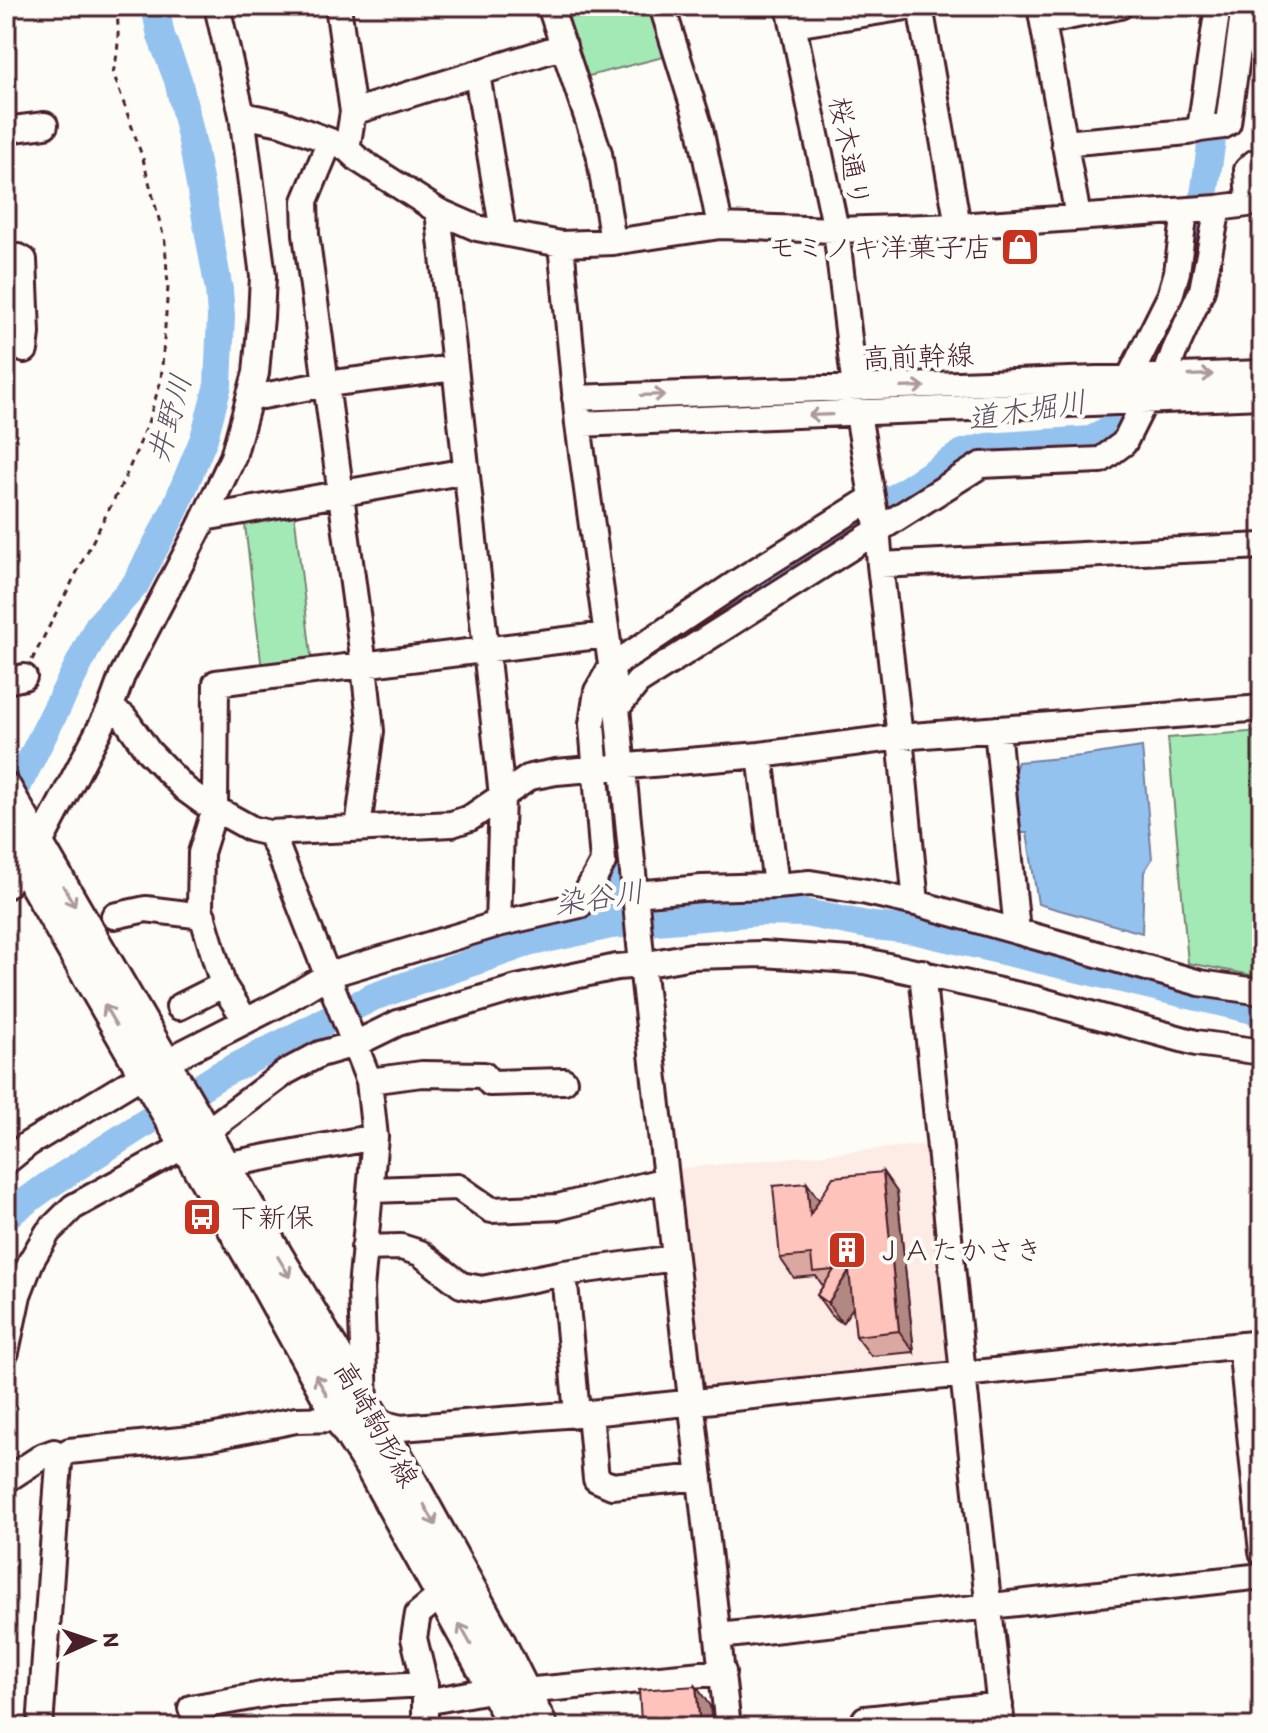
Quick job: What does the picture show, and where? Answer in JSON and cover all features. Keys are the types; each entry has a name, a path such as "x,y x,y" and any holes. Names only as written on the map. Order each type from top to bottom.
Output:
{"main road":[{"path":"6,789 22,844 194,1136"},
{"name":"高崎駒形線","path":"194,1136 224,1165 360,1415 369,1464 442,1594 510,1690 542,1727"},
{"name":"高崎駒形線","path":"194,1136 360,1415 462,1573 510,1690 515,1727"}],"street":[{"path":"6,886 22,844 110,709 122,676 233,457 250,394 257,359 263,276 242,115 217,6"},
{"path":"338,6 353,112 338,145 305,201 306,234 371,731 358,828"},
{"path":"550,6 599,153 613,242"},
{"path":"662,6 700,128 720,226"},
{"path":"791,15 913,6"},
{"path":"920,6 958,226"},
{"path":"1078,217 1042,14 1120,6"},
{"path":"1210,127 1218,6"},
{"path":"1064,143 1188,132 1228,123 1244,6"},
{"name":"桜木通り","path":"791,15 836,230 858,414 877,528"},
{"path":"353,112 564,46"},
{"path":"477,74 503,232"},
{"path":"242,115 281,123 338,145 438,211 477,228 561,244 613,242 720,226 836,230 958,226 1218,208 1255,202 1247,170 1254,163 1262,162"},
{"path":"6,130 45,125"},
{"path":"1165,377 1202,290 1218,208"},
{"path":"438,211 502,796 498,924"},
{"path":"1129,378 1170,296 1177,272 1185,211"},
{"path":"6,1162 28,1144 157,1071 330,979 498,924 580,905 603,862 608,768 617,708 578,424 561,244"},
{"path":"6,258 19,257 24,260 25,350"},
{"path":"250,394 263,396 326,384 454,368"},
{"name":"高前幹線","path":"575,398 1262,373"},
{"name":"高前幹線","path":"578,424 1262,396"},
{"path":"617,708 638,682 981,465 1101,460 1124,443 1145,401"},
{"path":"204,518 466,471"},
{"path":"728,1727 635,897 608,768 592,724 597,691 611,667 715,597 872,500"},
{"path":"877,528 916,903"},
{"path":"880,565 1262,546"},
{"path":"246,1021 223,985 200,908 201,853 215,808 216,683 606,635"},
{"path":"110,709 124,717 148,751 185,789 252,829 269,833 452,824 470,818 530,777 556,772 760,755 900,737 1262,708"},
{"path":"997,729 1017,931"},
{"path":"760,755 776,886"},
{"path":"269,833 369,1081 375,1137 361,1289 360,1415"},
{"path":"635,897 702,888 810,883 916,903 1200,983 1262,992"},
{"path":"114,916 146,909 203,916"},
{"path":"6,1352 18,1295 31,1261 48,1232 73,1207 194,1136 286,1072 320,1054 398,1023 492,995 642,960 763,954 865,961 1036,999 1196,1043 1262,1052"},
{"path":"865,1719 1001,1716 922,972"},
{"path":"179,1007 223,985"},
{"path":"369,1081 422,1074 484,1075 490,1083 564,1081"},
{"path":"224,1165 375,1137"},
{"path":"371,1190 458,1187 491,1210 558,1207 666,1180"},
{"path":"364,1248 401,1247 420,1253 461,1285 482,1289 564,1273 675,1258"},
{"path":"564,1273 596,1479 612,1486 700,1477"},
{"path":"40,1727 59,1463 69,1451 211,1437 296,1420 360,1415 401,1428 584,1413 1251,1344 1262,1552"},
{"path":"6,1480 43,1456 54,1452 62,1456"},
{"path":"719,1636 1262,1576"},
{"path":"425,1727 425,1693 414,1638 418,1614 442,1594"},
{"path":"191,1708 278,1692 510,1690 723,1672"}],"path":[{"path":"6,708 15,679 124,480 146,429 161,380 168,287 165,242 143,159 113,72 118,49 117,6"}],"shaded area":[{"path":"929,1144 951,1366 703,1390 699,1385 675,1169"}],"green space":[{"path":"557,6 653,6 667,56 581,78"},
{"path":"294,511 312,664 262,670 244,516"},
{"path":"1262,731 1262,977 1188,963 1168,738"}],"water":[{"path":"1142,747 1152,859 1144,872 1142,933 1038,904 1027,833 1019,833 1013,775 1018,762"}],"building":[{"name":"ＪＡたかさき","path":"883,1172 899,1331 856,1336 849,1271 828,1303 817,1295 834,1270 813,1272 811,1255 780,1258 773,1186 807,1183 810,1215 833,1177"},
{"path":"696,1686 700,1727 636,1727 636,1722 641,1722 639,1690"}],"waterway":[{"name":"井野川","path":"6,809 98,626 135,585 174,511 204,438 218,385 219,290 192,141 178,80 161,36 155,6"},
{"name":"道木堀川","path":"622,680 628,672 963,453 986,447 1091,440 1115,427 1183,302 1194,265 1231,6"},
{"name":"道木堀川","path":"609,834 611,925"},
{"name":"染谷川","path":"6,1216 47,1186 218,1076 373,997 527,943 611,925 759,912 805,913 914,930 1262,1012"}],"place":[{"name":"モミノキ洋菓子店","path":"1020,247"},
{"name":"下新保","path":"202,1217"},
{"name":"ＪＡたかさき","path":"847,1250"}]}
